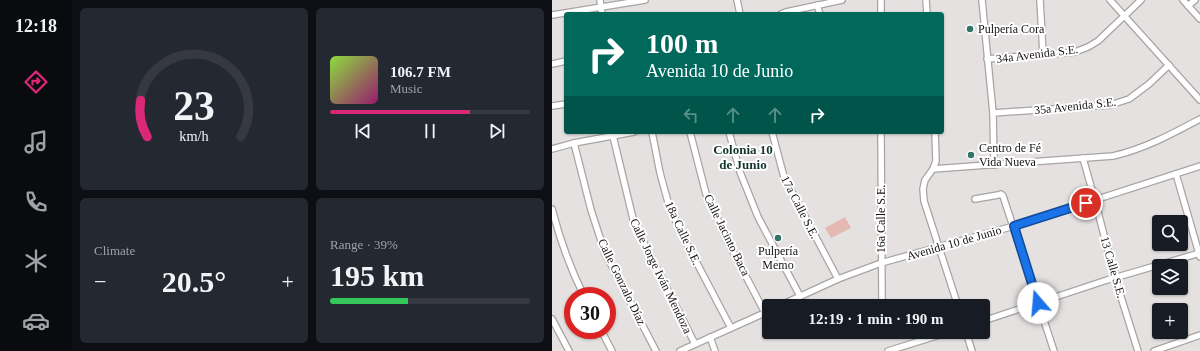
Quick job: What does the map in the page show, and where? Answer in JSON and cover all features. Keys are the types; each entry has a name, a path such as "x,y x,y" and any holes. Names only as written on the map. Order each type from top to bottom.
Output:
{"street":[{"path":"600,0 602,12"},
{"path":"570,12 645,0"},
{"path":"737,0 740,12"},
{"path":"789,12 842,0"},
{"path":"881,0 881,12"},
{"path":"926,0 927,12"},
{"path":"982,0 993,113 994,165"},
{"path":"1040,0 1043,54"},
{"path":"1110,0 1200,100"},
{"name":"34a Avenida S.E.","path":"987,59 1075,52 1088,47 1098,40 1141,0"},
{"path":"1183,0 1200,19"},
{"path":"1188,6 1195,0"},
{"path":"818,5 820,12"},
{"path":"552,15 564,13"},
{"path":"552,64 564,61"},
{"name":"35a Avenida S.E.","path":"993,113 1110,105 1129,99 1149,84 1169,65"},
{"path":"552,106 564,104"},
{"path":"933,169 1113,156 1130,152 1151,144 1200,120"},
{"path":"552,149 574,142 624,134"},
{"name":"18a Calle S.E.","path":"652,134 660,173 668,202 680,231 731,328"},
{"name":"Calle Jacinto Baca","path":"691,134 706,194 727,240 762,303"},
{"path":"730,134 740,172 758,217 800,296"},
{"name":"17a Calle S.E.","path":"773,134 784,177 838,279"},
{"name":"16a Calle S.E.","path":"881,134 882,299"},
{"path":"935,134 936,161 933,169 925,180 923,189 924,201 956,299"},
{"name":"Calle Jorge Iván Mendoza","path":"613,136 634,223 695,344"},
{"name":"Calle Gonzalo Díaz","path":"574,142 591,210 605,253 656,351"},
{"name":"13 Calle S.E.","path":"1082,158 1095,200 1115,278 1138,351"},
{"name":"Avenida 10 de Junio","path":"794,299 838,279 881,264 1014,226 1200,166"},
{"path":"990,319 1115,278 1200,254 1176,174"},
{"path":"975,199 1001,194 1003,196 1054,351"},
{"path":"552,209 559,236 580,287"},
{"path":"680,351 762,314"},
{"path":"552,319 569,351"},
{"path":"1154,351 1200,336"},
{"path":"710,338 715,351"},
{"path":"606,339 612,351"},
{"path":"888,351 926,339"},
{"path":"968,339 972,351"}],"shaded area":[{"path":"845,217 851,228 831,238 825,228"}],"place":[{"name":"Pulpería Cora","path":"970,29"},
{"name":"Centro de Fé Vida Nueva","path":"971,155"},
{"name":"Pulpería Memo","path":"778,238"}],"district":[{"name":"Colonia 10 de Junio","path":"743,156"}],"route":[{"path":"1038,303 1014,226 1086,203"}]}
